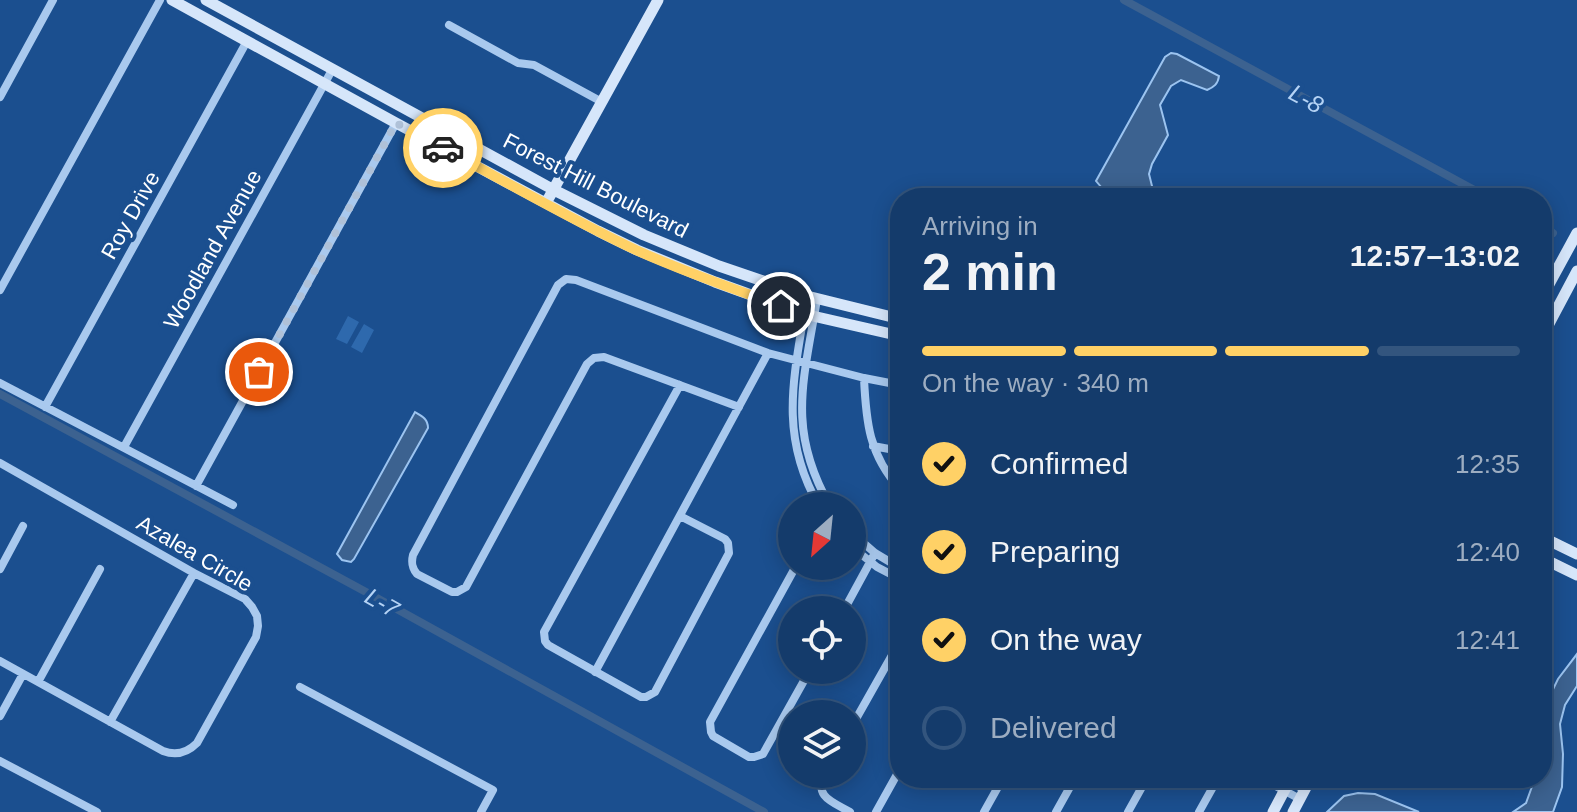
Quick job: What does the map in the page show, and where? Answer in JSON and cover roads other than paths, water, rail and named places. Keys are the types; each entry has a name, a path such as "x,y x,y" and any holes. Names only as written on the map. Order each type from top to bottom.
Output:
{"main road":[{"name":"Forest Hill Boulevard","path":"172,0 396,123 640,251 715,282 809,315 890,334"},
{"name":"Forest Hill Boulevard","path":"206,0 602,215 719,266 812,297 890,316"},
{"path":"546,203 658,0"},
{"path":"1552,279 1577,233"},
{"path":"1552,318 1577,271"},
{"path":"1552,542 1577,554"},
{"path":"1552,563 1577,575"},
{"path":"1273,812 1283,788"},
{"path":"1293,812 1306,788"}],"street":[{"path":"0,97 53,0"},
{"path":"0,290 160,0"},
{"path":"449,25 518,63 534,65 602,102"},
{"name":"Roy Drive","path":"45,407 247,41"},
{"name":"Woodland Avenue","path":"124,447 332,70"},
{"path":"196,486 396,123"},
{"path":"739,407 604,357 594,358 587,364 466,587 457,592 447,591 417,574 412,565 413,555 558,285 566,279 576,280 768,353 890,383"},
{"path":"812,297 791,405 803,473 812,492"},
{"path":"595,672 768,353"},
{"path":"864,378 866,414 873,446 890,477"},
{"path":"0,383 233,505"},
{"path":"680,385 545,627 544,637 548,645 636,695 646,697 655,692 728,558 729,548 725,539 680,516"},
{"path":"800,444 823,492"},
{"path":"873,446 890,449"},
{"name":"Azalea Circle","path":"0,463 245,599 255,611 258,626 256,637 197,743 181,753 167,752 0,661"},
{"path":"0,569 23,526"},
{"path":"866,549 890,571"},
{"path":"866,554 890,564"},
{"path":"852,596 873,557"},
{"path":"38,682 100,569"},
{"path":"110,722 194,573"},
{"path":"778,599 710,722 711,732 717,740 749,757 759,756 766,749 802,684"},
{"path":"866,701 890,659"},
{"path":"0,716 23,674"},
{"path":"300,687 493,790 481,812"},
{"path":"0,761 97,812"},
{"path":"876,812 890,787"},
{"path":"820,788 825,797 850,812"},
{"path":"984,812 997,788"},
{"path":"1056,812 1069,788"},
{"path":"1128,812 1141,788"},
{"path":"1199,812 1212,788"},
{"path":"1294,788 1303,795"}],"waterway":[{"name":"L-8","path":"1124,0 1471,188"},
{"name":"L-7","path":"0,394 764,812"}]}
